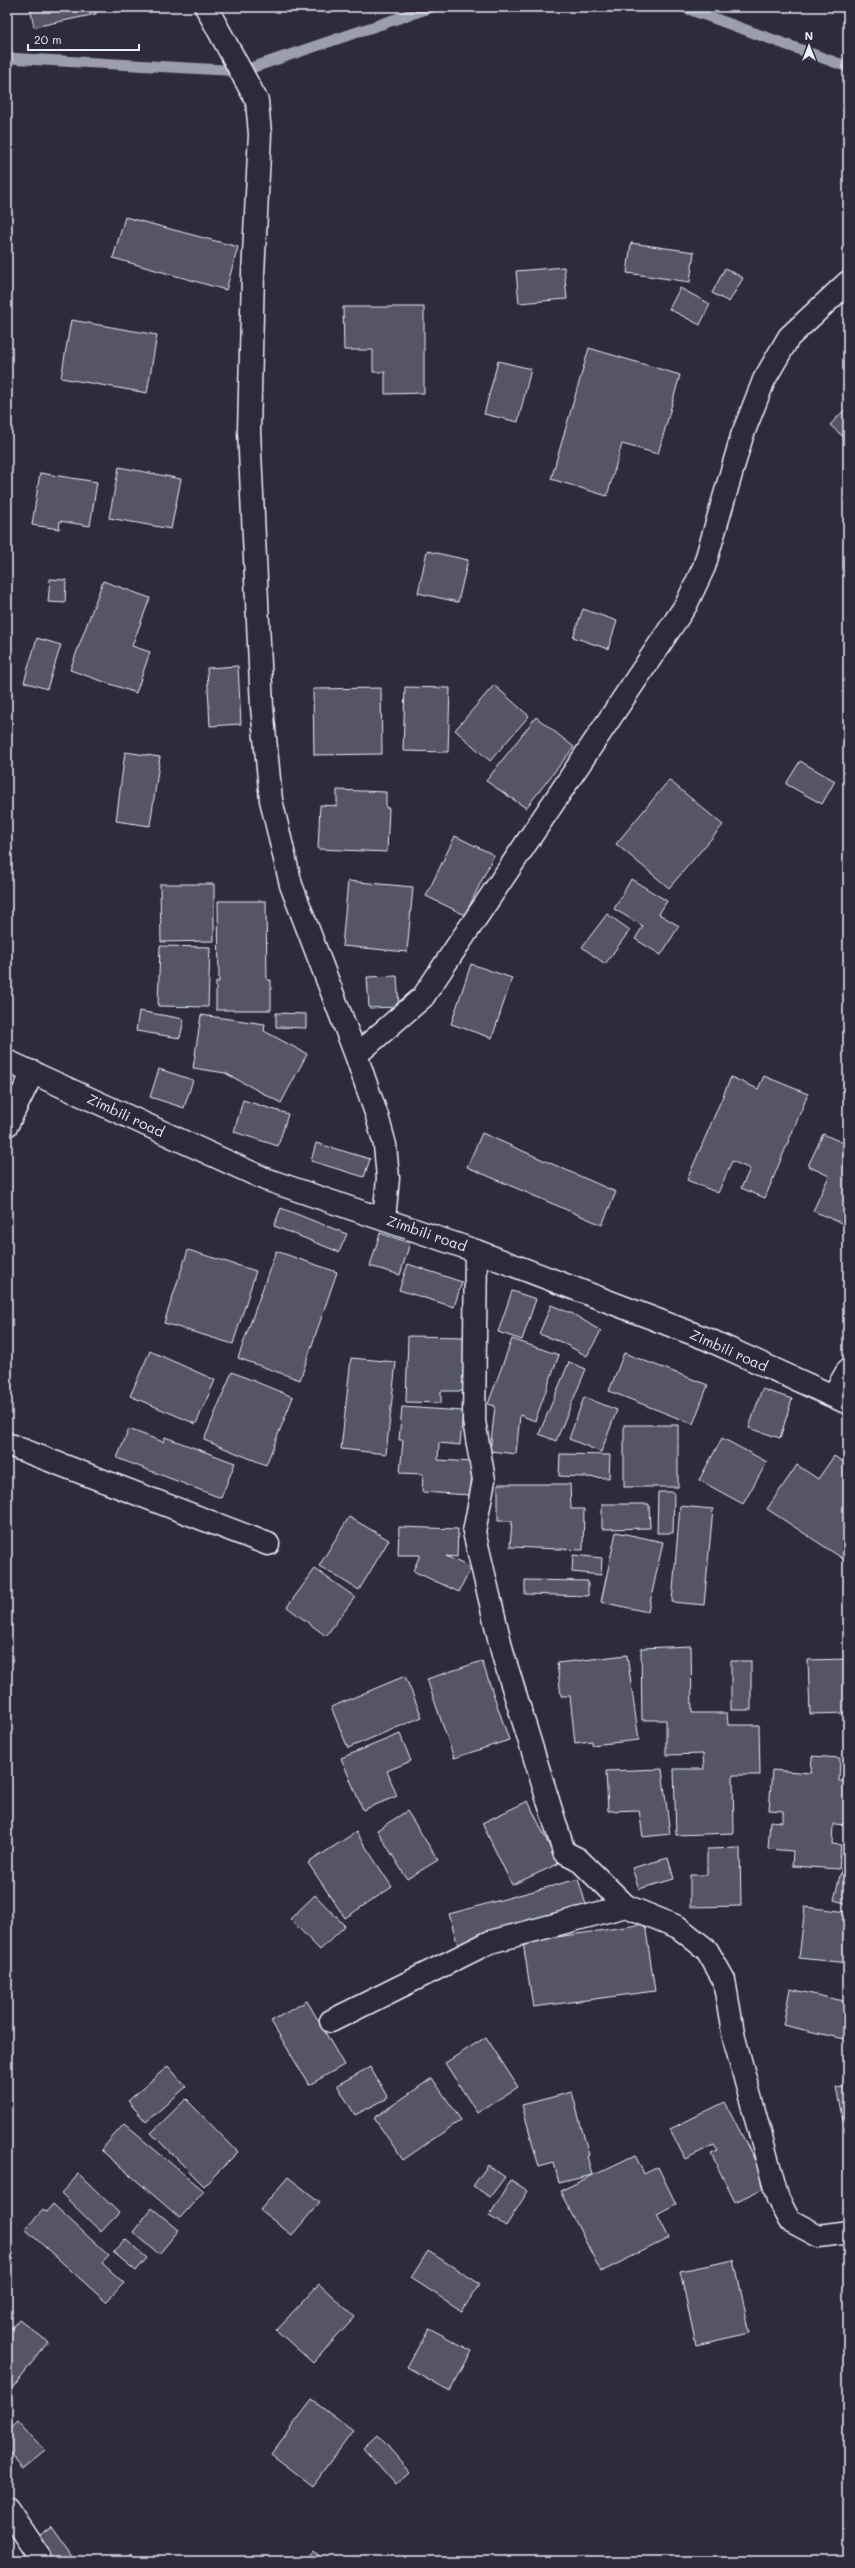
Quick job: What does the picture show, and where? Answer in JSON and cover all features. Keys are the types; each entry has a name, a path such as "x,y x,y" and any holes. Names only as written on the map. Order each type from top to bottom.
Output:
{"street":[{"path":"206,7 257,101 260,134 253,274 249,431 261,699 272,800 291,885 356,1055 385,1145 388,1178 384,1219"},
{"path":"356,1055 423,997 686,605 704,567 742,436 764,380 789,337 848,282"},
{"name":"Zimbili road","path":"7,1061 265,1179 476,1251 707,1339 840,1400"},
{"path":"7,1125 33,1072"},
{"path":"476,1251 474,1421 484,1480 474,1532 502,1656 564,1852 578,1859 626,1906 678,1927 707,1950 724,1980 734,2038 778,2199 789,2220 819,2236 848,2232"},
{"path":"840,1400 848,1370"},
{"path":"7,1444 268,1544"},
{"path":"331,2021 490,1942 626,1906"},
{"path":"7,2509 42,2561"}],"building":[{"path":"30,7 95,7 96,14 34,27"},
{"path":"125,217 238,247 226,290 113,258"},
{"path":"631,243 694,252 690,282 627,273"},
{"path":"564,267 567,299 519,303 516,271"},
{"path":"725,268 743,278 729,302 712,293"},
{"path":"680,288 710,304 700,325 669,309"},
{"path":"343,307 424,307 424,393 385,394 385,372 373,372 373,350 344,350"},
{"path":"71,320 157,335 147,393 61,378"},
{"path":"589,348 680,375 658,454 622,444 607,496 551,479"},
{"path":"498,361 531,369 518,422 484,414"},
{"path":"848,406 848,441 830,425"},
{"path":"119,467 181,479 171,529 109,518"},
{"path":"40,473 97,482 90,526 60,521 59,529 32,525"},
{"path":"427,551 468,560 458,602 418,593"},
{"path":"50,579 66,580 65,603 48,602"},
{"path":"103,581 150,598 132,646 150,652 136,693 70,670"},
{"path":"583,609 617,621 608,649 573,637"},
{"path":"37,638 61,645 47,689 24,682"},
{"path":"238,666 241,724 210,726 207,668"},
{"path":"494,685 529,716 490,761 455,730"},
{"path":"405,687 450,688 448,752 403,751"},
{"path":"381,688 382,754 314,755 313,689"},
{"path":"536,717 574,747 526,808 486,781"},
{"path":"125,752 160,757 150,826 116,821"},
{"path":"800,761 835,781 822,804 786,784"},
{"path":"669,780 723,825 669,888 616,844"},
{"path":"337,790 386,792 386,808 389,808 387,852 318,849 320,805 337,806"},
{"path":"455,836 494,855 465,915 426,896"},
{"path":"631,879 667,901 659,914 679,926 661,955 635,939 643,926 614,909"},
{"path":"348,881 413,887 407,952 342,946"},
{"path":"160,884 214,884 214,941 161,942"},
{"path":"218,901 266,901 267,980 271,980 271,1010 216,1010 216,982 219,982"},
{"path":"607,914 630,930 605,964 582,947"},
{"path":"160,946 210,947 208,1007 158,1006"},
{"path":"471,964 512,978 492,1038 451,1024"},
{"path":"397,976 399,1007 369,1008 367,977"},
{"path":"139,1011 184,1019 180,1038 136,1031"},
{"path":"276,1013 306,1014 306,1028 276,1027"},
{"path":"201,1015 265,1024 264,1031 307,1054 281,1103 225,1073 193,1068"},
{"path":"159,1069 193,1080 184,1108 150,1097"},
{"path":"764,1076 808,1094 765,1198 741,1188 750,1169 732,1161 718,1193 687,1180 731,1077 758,1089"},
{"path":"243,1100 288,1114 278,1146 234,1132"},
{"path":"482,1133 616,1192 602,1225 467,1167"},
{"path":"823,1134 848,1145 848,1226 813,1211 829,1176 808,1166"},
{"path":"316,1143 370,1159 364,1177 311,1161"},
{"path":"281,1208 347,1234 339,1252 274,1226"},
{"path":"380,1233 410,1243 400,1275 370,1266"},
{"path":"188,1250 256,1271 233,1344 164,1323"},
{"path":"276,1251 337,1272 300,1380 238,1358"},
{"path":"408,1264 462,1282 454,1307 399,1290"},
{"path":"512,1291 536,1299 522,1340 498,1332"},
{"path":"551,1305 573,1314 601,1331 587,1356 561,1342 539,1334"},
{"path":"408,1336 465,1337 463,1391 441,1391 441,1403 406,1402"},
{"path":"512,1339 559,1355 535,1421 520,1415 516,1454 490,1451 495,1406 488,1404"},
{"path":"150,1351 215,1380 196,1424 130,1396"},
{"path":"624,1353 708,1385 693,1424 609,1391"},
{"path":"351,1358 396,1362 386,1454 341,1449"},
{"path":"569,1362 586,1369 556,1441 539,1434"},
{"path":"232,1372 293,1397 266,1465 204,1440"},
{"path":"762,1389 792,1399 780,1438 749,1428"},
{"path":"584,1397 617,1410 601,1452 569,1439"},
{"path":"402,1407 463,1411 460,1445 439,1443 438,1460 473,1462 470,1495 422,1492 423,1474 400,1473 403,1440 399,1440"},
{"path":"624,1425 678,1425 678,1487 624,1487"},
{"path":"129,1429 163,1442 165,1437 235,1463 221,1498 117,1458"},
{"path":"722,1438 767,1462 743,1504 699,1480"},
{"path":"560,1454 610,1455 609,1478 559,1476"},
{"path":"834,1456 848,1465 848,1562 767,1509 797,1465 818,1479"},
{"path":"498,1484 570,1484 571,1509 584,1509 583,1550 510,1547 512,1521 498,1521"},
{"path":"658,1492 674,1492 673,1533 657,1533"},
{"path":"602,1504 649,1504 650,1528 602,1529"},
{"path":"680,1506 713,1509 704,1605 672,1602"},
{"path":"349,1517 389,1540 359,1590 319,1566"},
{"path":"399,1527 458,1529 457,1557 446,1556 471,1568 459,1592 413,1571 420,1555 398,1555"},
{"path":"616,1532 663,1542 648,1612 601,1602"},
{"path":"573,1555 602,1558 601,1575 572,1572"},
{"path":"315,1569 355,1597 326,1636 287,1607"},
{"path":"525,1580 588,1581 588,1596 525,1594"},
{"path":"691,1646 692,1713 727,1713 728,1725 759,1725 760,1775 733,1775 734,1833 676,1835 674,1769 704,1769 703,1754 666,1755 666,1720 642,1720 641,1648"},
{"path":"627,1655 639,1740 592,1745 592,1741 575,1743 570,1696 561,1696 557,1663"},
{"path":"848,1659 848,1713 810,1714 808,1660"},
{"path":"482,1661 509,1740 454,1758 427,1679"},
{"path":"731,1661 751,1661 751,1710 731,1710"},
{"path":"405,1676 422,1717 348,1748 331,1707"},
{"path":"400,1734 411,1761 387,1771 397,1796 363,1810 341,1758"},
{"path":"812,1756 840,1758 839,1781 848,1782 848,1825 833,1824 832,1844 841,1845 839,1869 792,1866 793,1851 768,1849 770,1821 783,1822 783,1811 769,1810 772,1770 811,1773"},
{"path":"662,1769 670,1834 643,1837 639,1810 608,1811 606,1771"},
{"path":"528,1801 558,1864 512,1885 482,1823"},
{"path":"407,1811 438,1860 407,1879 377,1830"},
{"path":"356,1832 392,1887 345,1918 308,1863"},
{"path":"740,1848 741,1906 690,1907 690,1875 707,1875 707,1849"},
{"path":"668,1858 674,1879 639,1889 632,1868"},
{"path":"843,1863 848,1865 848,1904 834,1900"},
{"path":"578,1879 588,1911 458,1946 449,1914"},
{"path":"315,1895 345,1926 320,1950 290,1919"},
{"path":"805,1907 848,1912 848,1963 799,1958"},
{"path":"645,1924 655,1991 533,2007 523,1942"},
{"path":"790,1989 848,2002 848,2040 783,2025"},
{"path":"307,2001 344,2065 309,2085 271,2021"},
{"path":"486,2037 518,2087 477,2113 445,2063"},
{"path":"168,2066 186,2087 146,2122 128,2101"},
{"path":"370,2067 388,2098 355,2115 337,2085"},
{"path":"432,2078 461,2120 403,2160 374,2118"},
{"path":"848,2086 848,2140 847,2140 836,2088"},
{"path":"572,2092 589,2155 587,2156 592,2175 559,2183 554,2163 539,2167 522,2105"},
{"path":"186,2099 238,2152 204,2186 151,2133"},
{"path":"725,2102 768,2186 735,2202 711,2154 718,2151 714,2145 685,2159 670,2129"},
{"path":"124,2124 204,2191 180,2218 101,2150"},
{"path":"635,2155 644,2174 658,2167 676,2204 657,2214 669,2238 601,2272 560,2191"},
{"path":"488,2165 505,2177 490,2197 473,2186"},
{"path":"79,2174 119,2213 101,2232 61,2193"},
{"path":"288,2177 320,2202 292,2235 260,2210"},
{"path":"511,2180 528,2191 506,2226 489,2216"},
{"path":"53,2204 109,2256 102,2263 124,2283 106,2302 25,2229 43,2210 46,2212"},
{"path":"152,2208 179,2230 159,2254 133,2232"},
{"path":"125,2239 147,2258 136,2271 113,2252"},
{"path":"428,2251 480,2284 462,2311 411,2278"},
{"path":"734,2260 750,2333 696,2345 680,2271"},
{"path":"319,2284 355,2317 313,2363 276,2330"},
{"path":"19,2319 48,2342 9,2392 7,2334"},
{"path":"429,2328 472,2351 450,2391 407,2367"},
{"path":"312,2400 353,2431 313,2486 271,2454"},
{"path":"18,2421 45,2451 24,2468 7,2449 7,2431"},
{"path":"378,2435 410,2472 396,2485 364,2448"},
{"path":"52,2526 77,2561 51,2561 35,2538"},
{"path":"314,2550 326,2561 304,2561"},
{"path":"132,2554 137,2561 123,2561"}],"waterway":[{"path":"7,58 242,71 432,7"},
{"path":"683,7 848,67"}]}
